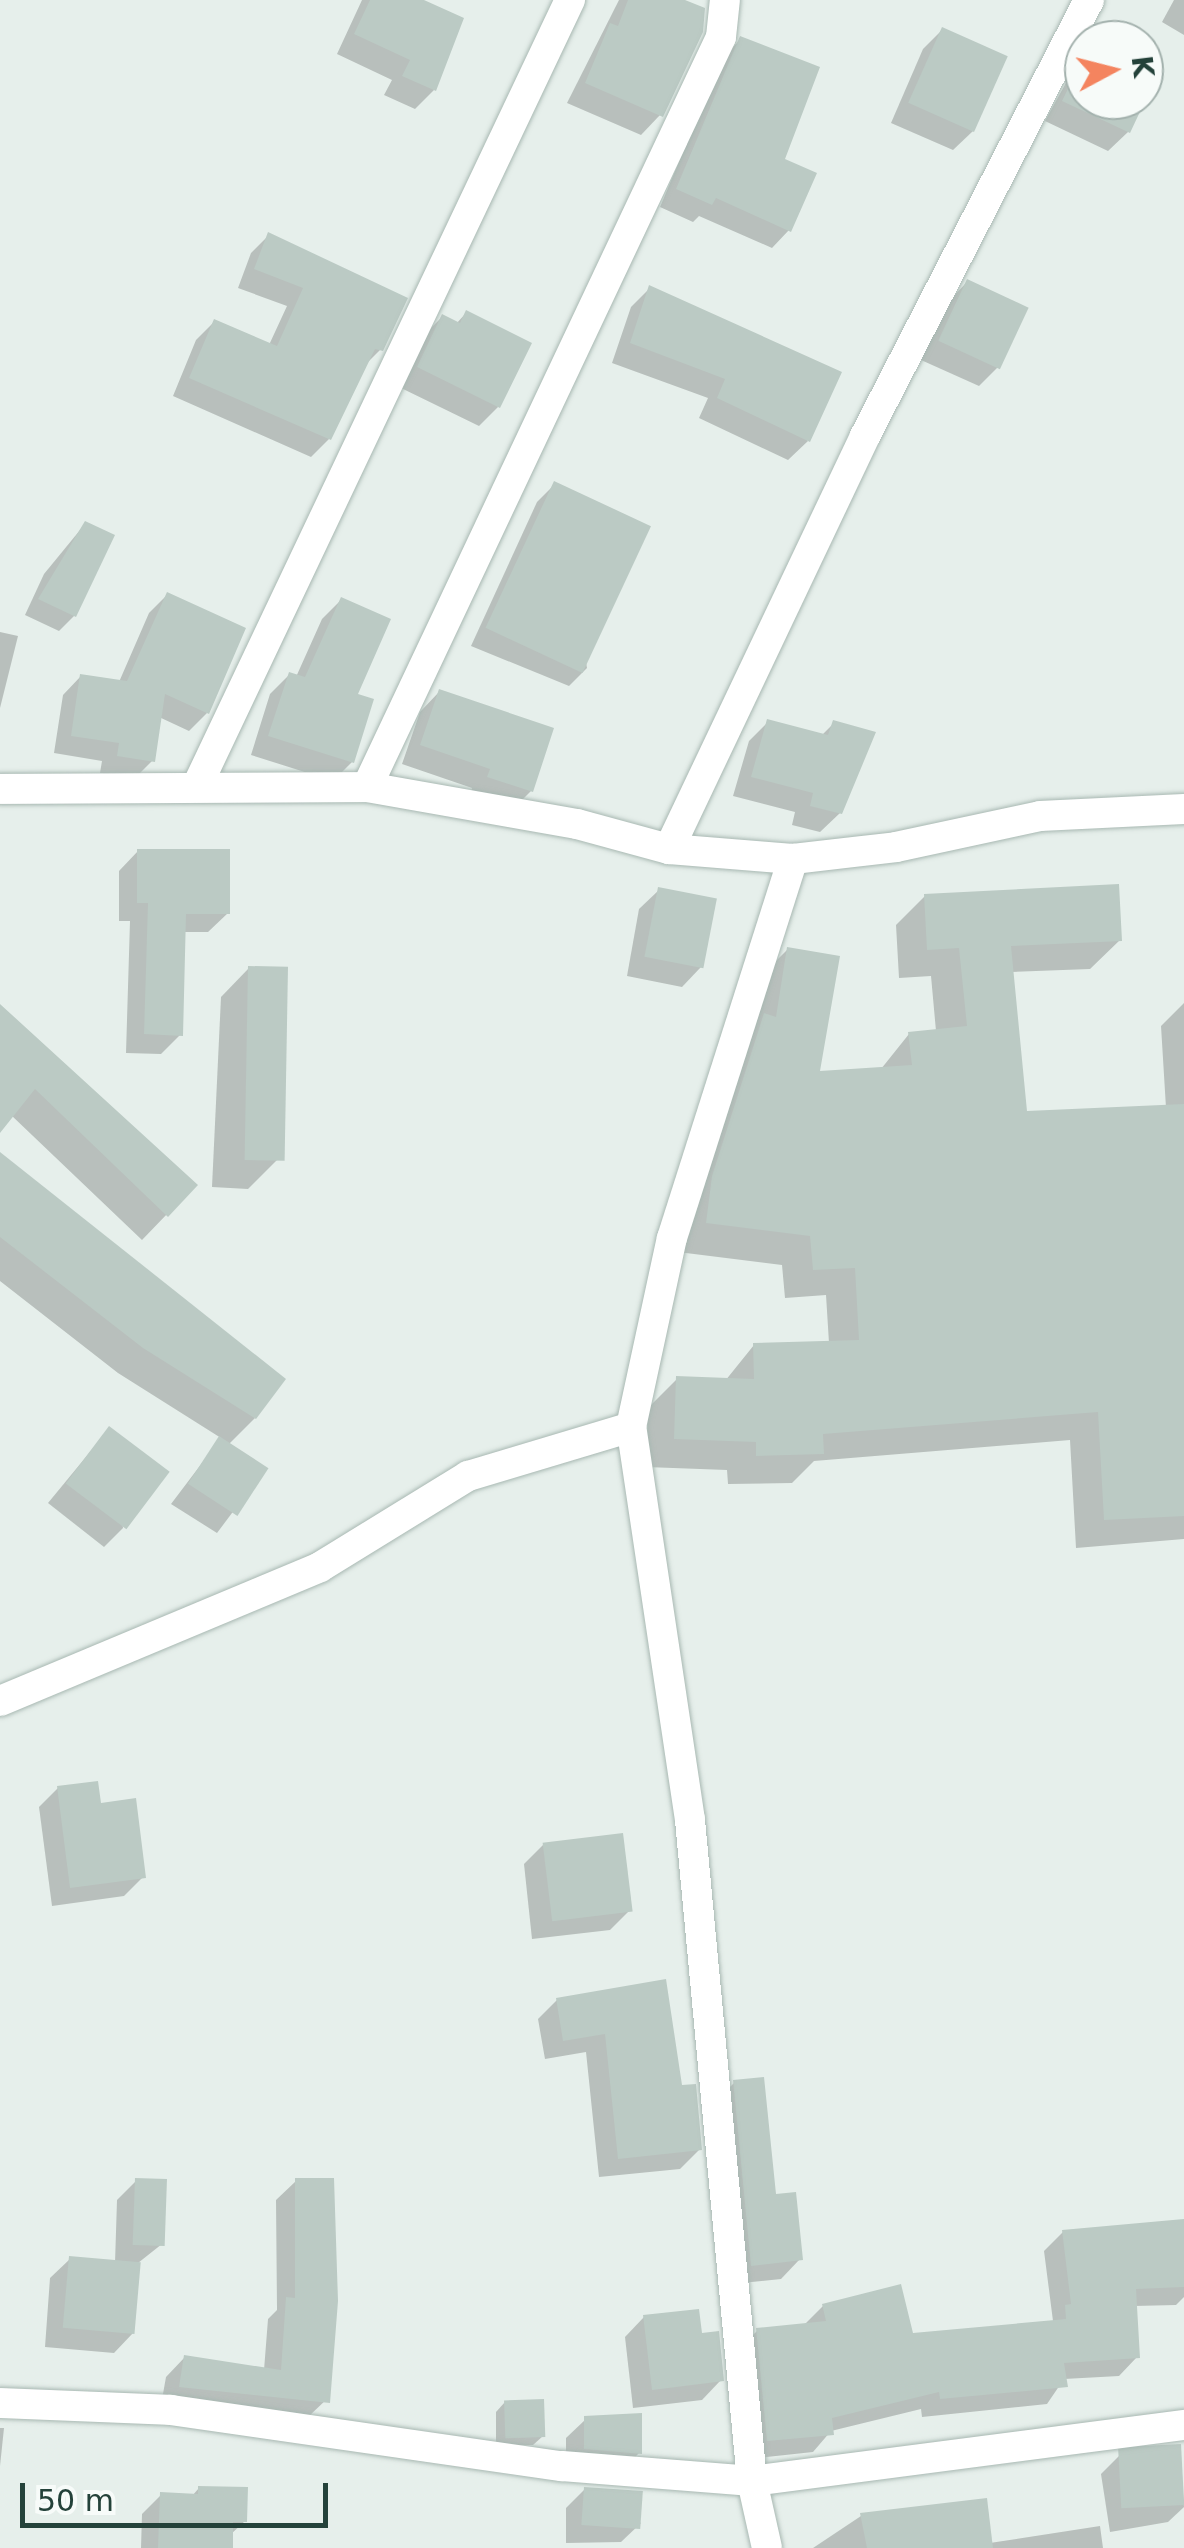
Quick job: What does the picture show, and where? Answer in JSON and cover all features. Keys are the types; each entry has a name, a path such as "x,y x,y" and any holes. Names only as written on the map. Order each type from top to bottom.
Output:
{"street":[{"path":"198,784 570,0"},
{"path":"367,786 722,37 725,0"},
{"path":"669,849 865,436 1090,0"},
{"path":"0,789 198,784 367,786 577,824 669,849 794,859 896,847 1040,816 1184,810"},
{"path":"767,2548 752,2482 690,1820 630,1427 672,1238 794,859"},
{"path":"0,1701 320,1568 468,1476 630,1427"},
{"path":"0,2403 171,2410 562,2466 752,2482 1184,2425"}],"building":[{"path":"370,0 424,0 464,18 436,91 402,76 410,60 354,34"},
{"path":"628,0 685,0 705,8 703,32 663,117 585,83 610,23 618,26"},
{"path":"942,27 1008,56 974,132 908,103"},
{"path":"740,36 820,67 785,159 817,173 791,232 716,198 712,205 676,189"},
{"path":"1102,120 1136,120 1130,133"},
{"path":"268,232 408,298 383,351 375,349 331,440 189,378 214,319 277,346 303,288 254,269"},
{"path":"967,279 1029,308 1000,369 938,341"},
{"path":"649,285 842,372 810,442 717,398 725,379 630,343"},
{"path":"466,310 532,343 500,408 417,367 442,314 460,323"},
{"path":"554,481 651,526 583,673 486,628"},
{"path":"85,521 115,535 76,617 38,599"},
{"path":"167,592 246,628 209,714 165,694 155,762 117,756 119,743 71,736 80,674 127,681"},
{"path":"341,597 391,619 358,694 374,699 354,763 268,736 289,672 305,677"},
{"path":"439,689 554,728 533,792 487,777 490,769 420,745"},
{"path":"767,719 828,735 833,720 876,732 842,814 810,806 813,793 751,777"},
{"path":"137,849 230,849 230,914 186,914 183,1036 144,1034 148,903 137,903"},
{"path":"1119,884 1122,941 1011,946 1027,1111 1184,1104 1184,1516 1104,1520 1098,1412 823,1434 824,1454 756,1456 756,1442 674,1439 676,1376 754,1379 753,1343 859,1340 855,1268 813,1270 810,1236 706,1223 712,1176 764,1013 776,1017 787,947 840,956 820,1071 912,1065 908,1032 967,1026 959,948 927,950 924,894"},
{"path":"658,887 717,898 703,968 644,957"},
{"path":"248,966 288,967 285,1161 245,1160"},
{"path":"0,1004 198,1185 168,1217 35,1089 0,1133"},
{"path":"0,1152 286,1379 256,1419 143,1348 0,1237"},
{"path":"109,1426 170,1472 126,1529 66,1484"},
{"path":"219,1436 268,1468 237,1516 188,1484"},
{"path":"98,1781 101,1803 136,1798 146,1878 70,1888 57,1786"},
{"path":"623,1833 633,1911 552,1921 543,1843"},
{"path":"666,1979 682,2085 696,2084 702,2150 618,2159 605,2034 563,2041 556,1998"},
{"path":"764,2077 776,2194 796,2192 803,2260 751,2266 733,2080"},
{"path":"135,2178 167,2179 165,2246 133,2245"},
{"path":"295,2178 334,2178 338,2301 330,2403 179,2387 184,2355 281,2370 286,2297 295,2298"},
{"path":"1184,2219 1184,2287 1136,2289 1140,2358 1064,2363 1068,2387 940,2399 939,2392 832,2418 834,2435 767,2441 756,2328 826,2321 822,2304 901,2284 913,2333 1066,2319 1065,2305 1071,2304 1062,2230"},
{"path":"69,2256 141,2262 134,2334 63,2328"},
{"path":"699,2309 702,2333 719,2331 724,2381 652,2390 643,2315"},
{"path":"544,2399 545,2437 505,2438 504,2400"},
{"path":"642,2413 642,2454 584,2449 584,2416"},
{"path":"1181,2444 1184,2505 1121,2508 1118,2447"},
{"path":"198,2486 248,2487 247,2522 233,2522 233,2548 158,2548 160,2492 198,2494"},
{"path":"584,2487 643,2491 640,2529 581,2525"},
{"path":"987,2498 993,2548 867,2548 860,2513"}]}
